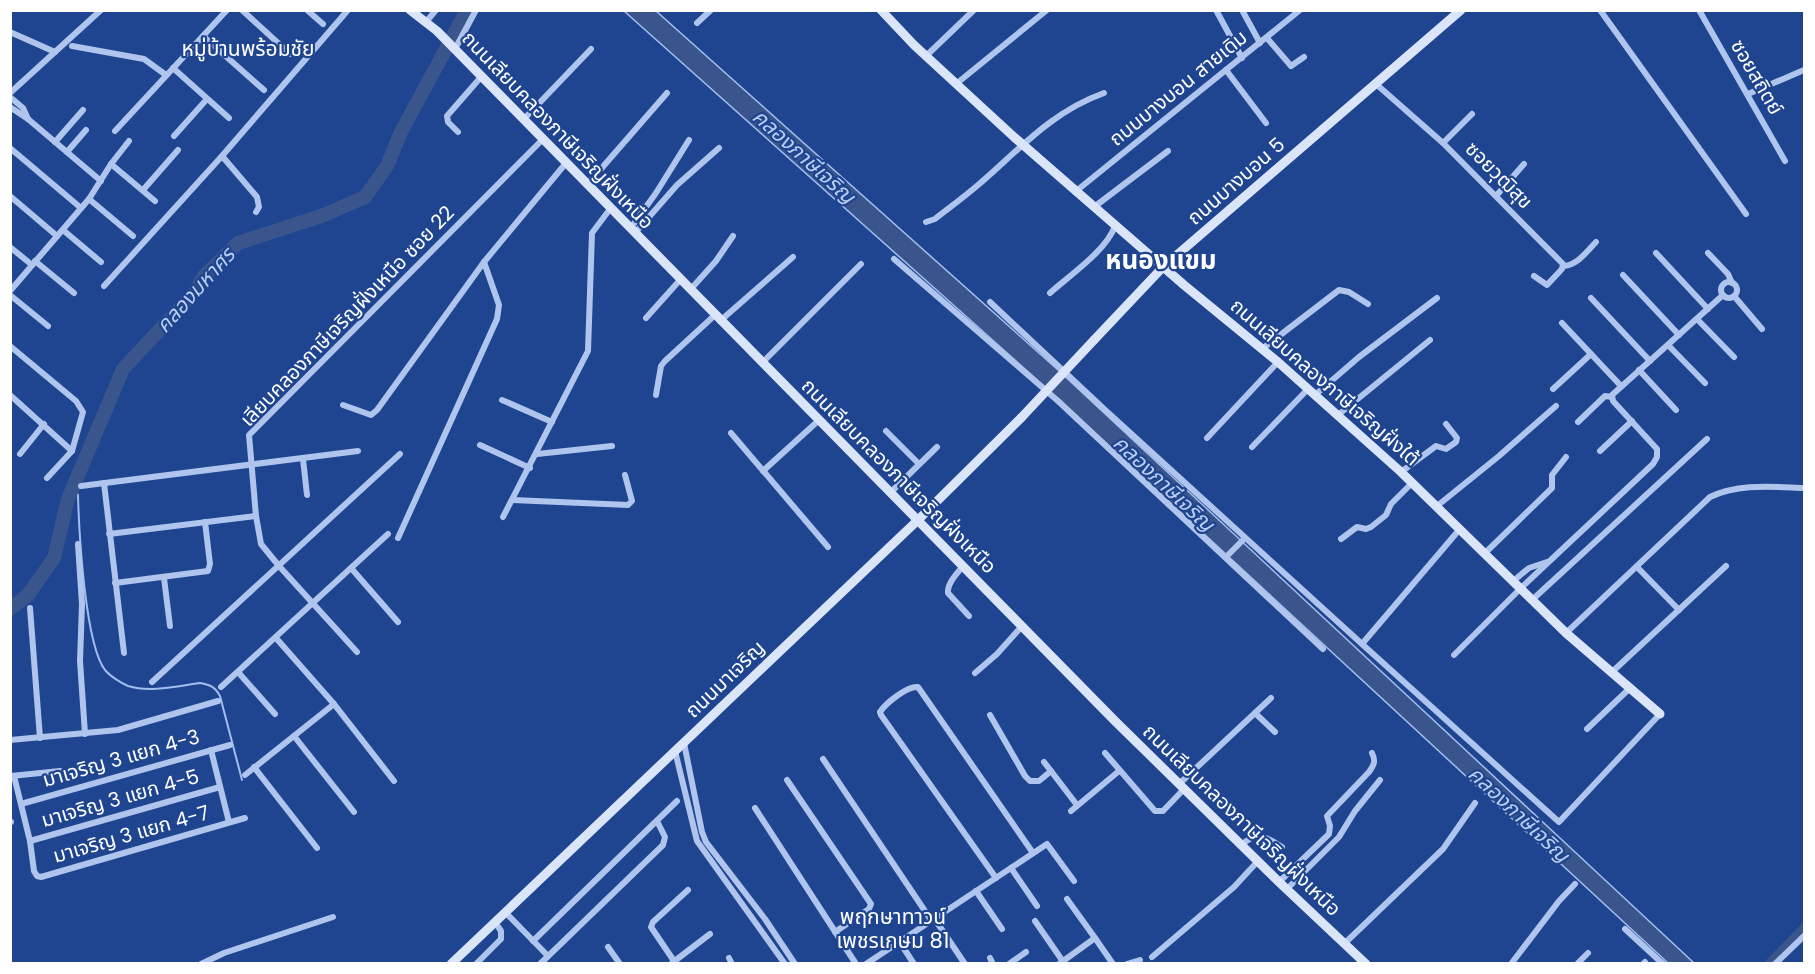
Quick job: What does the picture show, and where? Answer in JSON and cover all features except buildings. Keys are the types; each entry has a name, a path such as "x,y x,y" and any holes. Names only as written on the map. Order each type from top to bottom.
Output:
{"main road":[{"name":"ถนนเลียบคลองภาษีเจริญฝั่งเหนือ","path":"410,10 437,31 586,185 1181,787 1366,963"},
{"name":"ถนนเลียบคลองภาษีเจริญฝั่งใต้","path":"881,10 926,56 1075,192 1338,415 1413,483 1566,633 1660,714"},
{"name":"ถนนบางบอน 5","path":"1021,417 1163,267 1461,10"},
{"name":"ถนนมาเจริญ","path":"451,963 918,520 1021,417"}],"street":[{"path":"28,119 23,108 10,95 101,10"},
{"path":"115,130 227,10"},
{"path":"242,10 290,54"},
{"path":"307,10 323,24"},
{"path":"104,286 222,156 348,10"},
{"path":"426,22 436,10"},
{"path":"454,49 476,10"},
{"path":"697,23 711,10"},
{"path":"926,56 974,10"},
{"path":"956,84 1047,10"},
{"path":"1216,10 1242,58"},
{"path":"1242,10 1260,43"},
{"name":"ถนนบางบอน สายเดิม","path":"1075,192 1300,10"},
{"path":"1600,10 1746,214"},
{"name":"ซอยสถิตย์","path":"1699,10 1785,161"},
{"path":"10,32 55,52"},
{"path":"203,36 264,90"},
{"path":"1267,38 1291,66 1304,57"},
{"path":"72,45 144,59 166,75"},
{"path":"524,119 591,49"},
{"path":"173,68 229,118"},
{"path":"1226,70 1266,123"},
{"path":"1748,94 1804,70"},
{"path":"458,132 448,122 447,116 481,77"},
{"name":"ซอยวุฒิสุข","path":"1376,84 1443,143 1560,259 1563,266"},
{"path":"586,185 667,93"},
{"path":"926,222 935,219 980,184 1022,144 1076,105 1104,93"},
{"path":"174,136 207,99"},
{"path":"10,107 28,119 101,181"},
{"path":"55,142 82,110"},
{"path":"1443,143 1472,114"},
{"path":"67,152 86,130"},
{"name":"เลียบคลองภาษีเจริญฝั่งเหนือ ซอย 22","path":"357,652 261,544 248,440 252,432 543,139"},
{"path":"632,231 689,140"},
{"path":"48,326 10,293 89,199 129,141"},
{"path":"10,148 81,208"},
{"path":"632,231 677,185 719,148"},
{"path":"143,190 178,150"},
{"path":"1094,207 1168,151"},
{"path":"222,156 257,197 259,207 256,212"},
{"path":"343,405 371,415 377,410 484,262 566,163"},
{"path":"111,164 155,201"},
{"path":"1496,196 1524,164"},
{"path":"10,196 57,236"},
{"path":"89,199 133,236"},
{"path":"503,517 530,468 589,347 592,233 610,208"},
{"path":"1050,293 1102,247 1116,226"},
{"path":"63,230 101,262"},
{"path":"690,290 716,261 733,236"},
{"path":"1534,276 1547,285 1563,266 1577,262 1596,242"},
{"path":"10,247 74,293"},
{"path":"1656,253 1708,309"},
{"path":"1708,253 1728,274 1737,289 1734,296"},
{"path":"656,395 661,366 665,361 793,257"},
{"path":"894,259 1067,409 1227,556 1323,649"},
{"path":"399,538 497,319 499,305 484,262"},
{"path":"762,363 861,264"},
{"path":"1623,275 1679,335"},
{"path":"646,318 680,280"},
{"path":"1723,295 1722,286 1732,283"},
{"path":"1262,349 1339,290 1349,292 1368,304"},
{"path":"1612,397 1723,295"},
{"path":"1723,295 1734,296"},
{"path":"1734,296 1762,330"},
{"path":"1252,447 1312,392 1437,298"},
{"path":"1591,298 1650,361"},
{"path":"990,302 1244,539 1559,822 1660,714"},
{"path":"1697,319 1734,357"},
{"path":"1562,323 1622,386"},
{"path":"1338,415 1430,340"},
{"path":"1668,345 1705,384"},
{"path":"10,346 79,405 82,417 72,451 47,478"},
{"path":"1553,389 1591,354"},
{"path":"1208,438 1278,362"},
{"path":"1639,370 1676,410"},
{"path":"1454,655 1658,457 1657,449 1612,397 1605,396 1578,422"},
{"path":"12,399 44,424 72,451"},
{"path":"502,400 552,422"},
{"path":"1437,506 1556,406"},
{"path":"763,471 818,420"},
{"path":"1600,451 1632,421"},
{"path":"20,454 44,424"},
{"path":"1401,472 1436,446 1446,449 1456,442 1457,438 1446,424"},
{"path":"886,431 919,464"},
{"path":"731,433 828,548"},
{"path":"1532,600 1707,439"},
{"path":"480,445 530,468"},
{"path":"537,454 612,446"},
{"path":"891,492 937,447"},
{"path":"81,486 358,451"},
{"path":"152,681 400,454"},
{"path":"1484,554 1552,488 1552,475 1566,457"},
{"path":"303,459 307,495"},
{"path":"513,500 628,505 632,501 626,475"},
{"path":"104,483 124,653"},
{"path":"1341,539 1357,527 1366,529 1371,527 1386,515 1390,504 1413,483"},
{"path":"1566,633 1710,497 1724,490 1749,487 1804,488"},
{"path":"109,534 256,516"},
{"path":"115,583 208,571 210,564 205,522"},
{"path":"1362,644 1459,530"},
{"path":"222,687 388,534"},
{"path":"1227,556 1244,539"},
{"path":"78,544 82,604 80,661 85,734"},
{"path":"1512,582 1529,568 1550,561"},
{"path":"963,566 947,589 969,616"},
{"path":"1611,672 1726,566"},
{"path":"1637,567 1679,609"},
{"path":"351,568 398,622"},
{"path":"164,578 170,626"},
{"path":"30,608 40,738"},
{"path":"975,674 1022,626"},
{"path":"276,638 333,704 394,781"},
{"path":"238,672 275,714"},
{"path":"996,878 881,715 880,712 884,706 909,689 918,687 1033,853"},
{"path":"1587,729 1630,688"},
{"path":"1105,753 1152,809 1158,812 1163,811 1181,787 1271,698"},
{"path":"10,740 118,730 218,701"},
{"path":"245,775 333,704"},
{"path":"1255,713 1275,732"},
{"path":"990,715 1030,781 1039,781 1051,771"},
{"path":"294,736 354,812"},
{"path":"684,743 706,842 795,963"},
{"name":"มาเจริญ 3 แยก 4-3","path":"21,804 230,745"},
{"name":"มาเจริญ 3 แยก 4-7","path":"30,841 34,871 41,878 229,822 211,750"},
{"path":"675,751 694,834 700,848 783,961 789,954"},
{"path":"1283,885 1329,834 1328,816 1369,772 1375,759 1372,753"},
{"path":"823,759 932,919 965,963"},
{"path":"1044,762 1077,805"},
{"path":"254,767 317,848"},
{"path":"30,841 12,776 60,771"},
{"path":"1071,811 1119,771"},
{"path":"787,780 871,904 869,909 835,932"},
{"path":"1283,885 1339,837 1355,811 1380,780"},
{"name":"มาเจริญ 3 แยก 4-5","path":"30,841 220,787"},
{"path":"533,941 677,801"},
{"path":"1345,943 1443,849 1475,803"},
{"path":"754,808 856,963"},
{"path":"229,822 245,818"},
{"path":"540,963 663,845 665,837 657,820"},
{"path":"694,834 702,832"},
{"path":"1242,845 1248,838 1254,836 1268,838 1282,847"},
{"path":"866,963 1047,844 1074,881"},
{"path":"1152,957 1233,887 1258,861"},
{"path":"1011,868 1037,906"},
{"path":"732,889 738,884"},
{"path":"1511,963 1575,884"},
{"path":"688,890 653,922 651,927 674,963 710,934"},
{"path":"976,891 1002,929"},
{"path":"1067,899 1113,963"},
{"path":"505,912 548,956"},
{"path":"201,963 234,949 333,917"},
{"path":"1035,921 1062,963 1095,938"},
{"path":"477,963 501,939 501,931 495,922"},
{"path":"1625,929 1663,963"},
{"path":"1775,963 1804,936"},
{"path":"899,941 914,963"},
{"path":"608,947 620,963"},
{"path":"1009,963 1026,952"},
{"path":"1577,963 1588,953"},
{"path":"1127,963 1140,960"}],"water":[{"name":"คลองภาษีเจริญ","path":"624,11 656,11 1058,370 1694,963 1668,963 1043,385"}],"waterway":[{"name":"คลองมหาศร","path":"10,609 28,595 54,558 68,499 123,369 194,293 204,276 238,243 324,215 365,197 387,166 401,132 467,10"},
{"path":"74,485 78,495 84,587 92,637 105,670 122,683 137,688 164,688 200,683 214,688 220,696 242,780"},
{"path":"1768,964 1804,927"}],"district":[{"name":"หมู่บ้านพร้อมชัย","path":"248,48"},
{"name":"หนองแขม","path":"1161,260"},
{"name":"พฤกษาทาวน์ เพชรเกษม 81","path":"893,928"}]}
